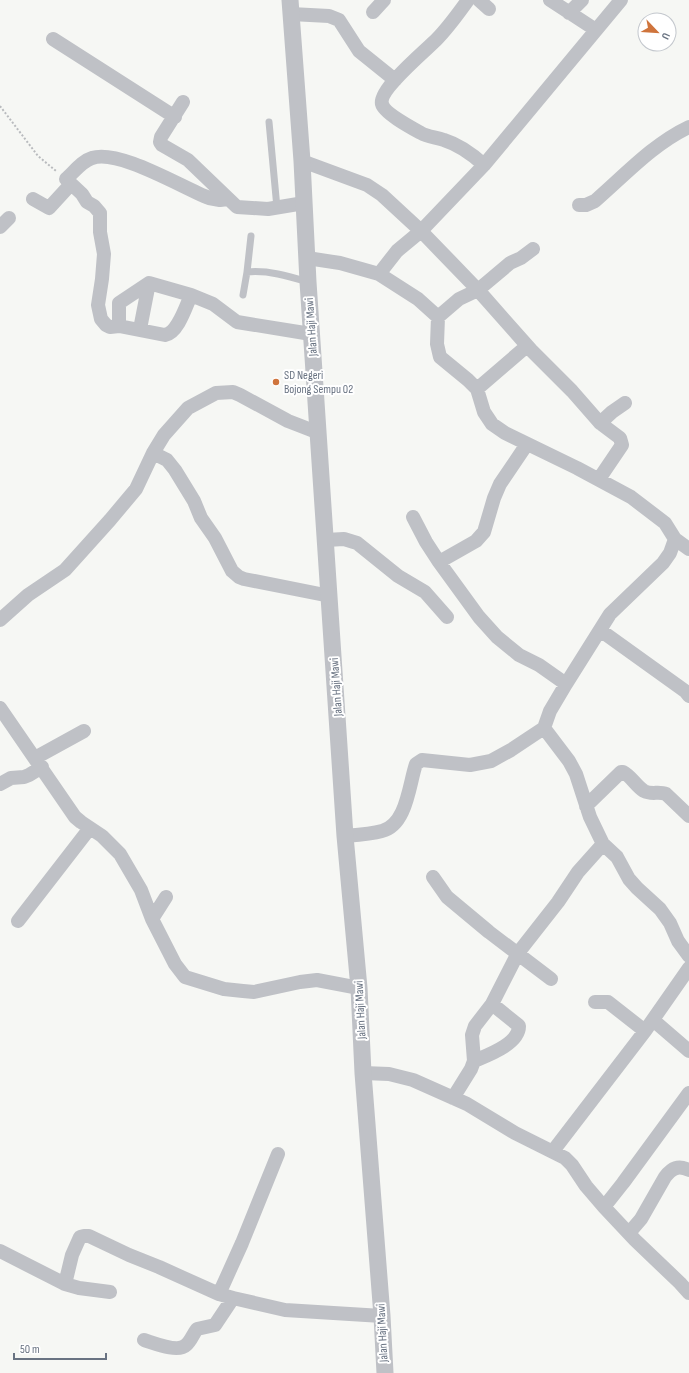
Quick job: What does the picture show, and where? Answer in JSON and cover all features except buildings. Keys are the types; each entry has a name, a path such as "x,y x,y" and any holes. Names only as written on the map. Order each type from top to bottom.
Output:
{"street":[{"path":"373,12 384,0"},
{"path":"468,0 436,40 395,80 384,95 382,99 382,106 421,133 443,139 466,149 484,166"},
{"path":"550,0 596,30"},
{"path":"569,13 582,0"},
{"path":"379,274 397,251 421,231 484,166 621,0"},
{"path":"290,7 329,16 339,20 359,51 395,80"},
{"name":"Jalan Haji Mawi","path":"290,7 302,161 308,282 345,836 359,988 363,1073 382,1316 384,1373"},
{"path":"53,39 175,117"},
{"path":"183,102 175,117 161,137 160,142 162,145 188,160 238,207 268,209 304,203"},
{"path":"579,205 586,205 595,201 660,144 677,132 689,127"},
{"path":"33,199 49,208 85,160 103,156 131,162 209,198 220,200 228,198"},
{"path":"302,161 375,190 421,231 478,290 527,346 572,391 600,423 620,438 622,443 620,448 598,479"},
{"path":"68,181 100,213 100,232 104,254 98,305 101,319 106,325 112,327 119,326 140,329 165,335 172,332 177,325 191,295"},
{"path":"533,249 521,258 510,263 478,290 459,299 438,317 437,344 440,356 477,389 484,412 489,421 505,433 632,497 665,523 675,539 689,549"},
{"path":"307,258 340,263 379,274 418,299 438,317"},
{"path":"119,326 119,303 149,283 191,295 213,304 237,322 312,334"},
{"path":"140,329 149,283"},
{"path":"477,389 527,346"},
{"path":"0,620 28,595 65,570 136,489 153,453 164,435 188,408 209,396 225,392 233,392 288,421 318,433"},
{"path":"600,423 616,408 625,403"},
{"path":"439,562 476,541 484,532 494,498 500,484 527,444"},
{"path":"153,453 167,460 175,470 194,501 201,518 215,538 235,574 244,579 330,596"},
{"path":"413,517 426,542 439,562 479,617 497,637 520,655 566,684"},
{"path":"326,540 344,539 357,543 398,576 425,592 447,617"},
{"path":"345,836 384,831 396,823 404,806 416,764 422,760 470,766 491,761 511,750 544,728 550,711 600,630 617,606 663,562 670,553 675,539"},
{"path":"600,630 685,691 689,696"},
{"path":"0,708 75,817 102,836 120,854 141,890 152,919 175,964 185,977 190,980 224,989 254,992 300,982 317,980 359,988"},
{"path":"544,728 569,761 576,774 586,806 603,844 617,857 629,879 660,909 670,923 678,941 689,956"},
{"path":"0,784 11,778 29,775 38,763 84,731"},
{"path":"586,806 621,772 623,772 645,791 666,794 689,816"},
{"path":"18,921 90,828"},
{"path":"453,1098 471,1069 474,1061 472,1042 473,1031 492,1004 518,954 558,902 578,872 603,844"},
{"path":"434,877 447,896 518,954 552,979"},
{"path":"152,919 166,897"},
{"path":"552,1151 649,1025 689,968"},
{"path":"594,1002 608,1002 649,1025 689,1051"},
{"path":"474,1061 502,1047 513,1039 519,1029 519,1026 514,1021 492,1004"},
{"path":"363,1073 389,1074 413,1080 476,1109 515,1133 565,1158 604,1207 689,1293"},
{"path":"604,1207 689,1093"},
{"path":"219,1294 242,1243 278,1154"},
{"path":"629,1233 641,1219 669,1172 673,1168 678,1167 689,1170"},
{"path":"64,1284 72,1255 80,1237 89,1236 219,1294 233,1298 285,1310 382,1316"},
{"path":"0,1251 64,1284 84,1289 110,1292"},
{"path":"144,1340 167,1347 183,1347 187,1345 197,1330 214,1325 233,1298"}],"lane":[{"path":"269,122 278,208"},
{"path":"243,295 247,272 250,236"},
{"path":"247,272 255,271 279,274 308,282"}],"path":[{"path":"0,106 38,156 68,181"}],"place":[{"name":"SD Negeri Bojong Sempu 02","path":"276,382"}]}
